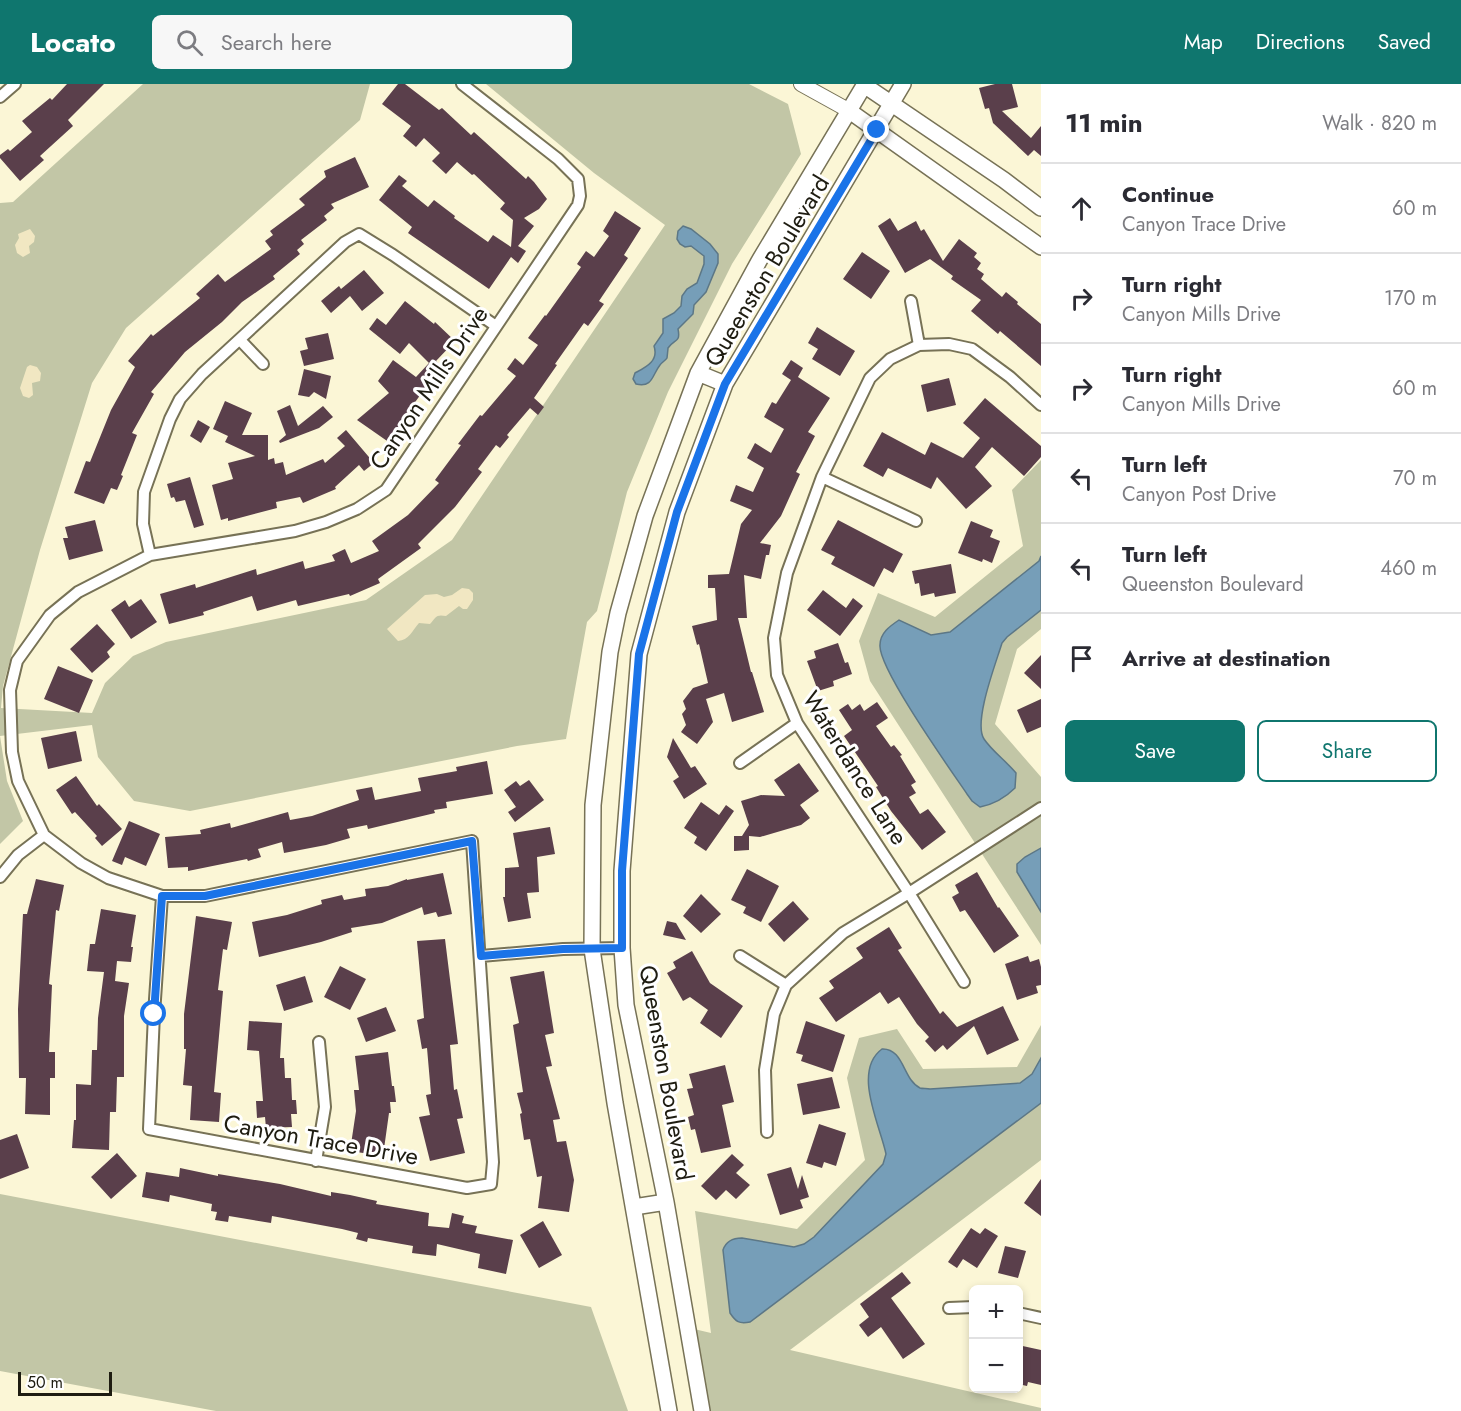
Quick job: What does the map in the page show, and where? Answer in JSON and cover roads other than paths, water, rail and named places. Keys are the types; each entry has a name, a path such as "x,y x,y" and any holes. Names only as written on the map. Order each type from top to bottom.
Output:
{"main road":[{"name":"Queenston Boulevard","path":"669,1411 615,1104 592,949 593,805 610,652 618,613 645,516 698,373 759,261 864,84"},
{"path":"864,84 1041,208"},
{"name":"Queenston Boulevard","path":"702,1411 666,1202 626,1005 622,948 622,871 639,654 677,512 725,384 903,84"},
{"path":"848,110 1041,247"},
{"path":"698,373 725,384"},
{"path":"610,652 639,654"},
{"path":"634,1207 666,1202"}],"street":[{"path":"0,97 15,84"},
{"name":"Canyon Mills Drive","path":"462,84 558,159 578,180 580,196 578,205 386,490 367,503 326,522 295,531 150,555 78,591 50,615 17,662 10,690 12,752 18,781 44,835 81,863 108,878 162,896 205,896 472,841 481,956"},
{"path":"801,84 848,110"},
{"path":"150,555 143,524 144,492 170,419 180,399 202,374 345,242 359,234 496,326"},
{"path":"911,302 919,345"},
{"path":"240,340 263,364"},
{"name":"Waterdance Lane","path":"964,981 797,723 777,675 774,638 787,573 822,477 870,378 890,359 919,345 949,344 972,349 989,360 1041,405"},
{"path":"822,477 916,521"},
{"path":"741,763 797,723"},
{"path":"767,1132 765,1070 774,1014 786,985 843,933 1041,808"},
{"path":"0,877 18,855 44,835"},
{"name":"Canyon Trace Drive","path":"162,896 149,1129 467,1188 491,1184 493,1162 481,956"},
{"path":"481,956 563,949 622,948"},
{"path":"740,956 786,985"},
{"path":"316,1161 325,1107 320,1042"},
{"path":"949,1308 969,1306"},
{"path":"1023,1314 1041,1318"}],"water":[{"path":"683,226 691,229 710,244 718,254 718,263 706,292 694,305 693,314 678,329 678,339 668,348 667,358 649,382 642,385 636,384 633,379 635,373 650,363 655,356 654,346 663,333 663,319 681,306 682,296 687,289 697,283 704,264 704,256 691,246 685,247 680,244 677,239 678,231"},
{"path":"1041,556 1041,610 1002,643 981,720 984,739 1016,773 1015,788 999,800 980,807 967,794 902,696 882,657 880,641 886,630 899,620 931,635 950,632 1039,561"},
{"path":"1041,848 1041,912 1017,872 1017,864"},
{"path":"882,1049 895,1054 914,1084 920,1088 930,1089 1020,1083 1032,1074 1041,1058 1041,1103 750,1322 738,1322 730,1313 723,1250 726,1244 733,1239 742,1238 794,1247 804,1244 814,1237 883,1164 886,1154 868,1084 873,1059"}]}
